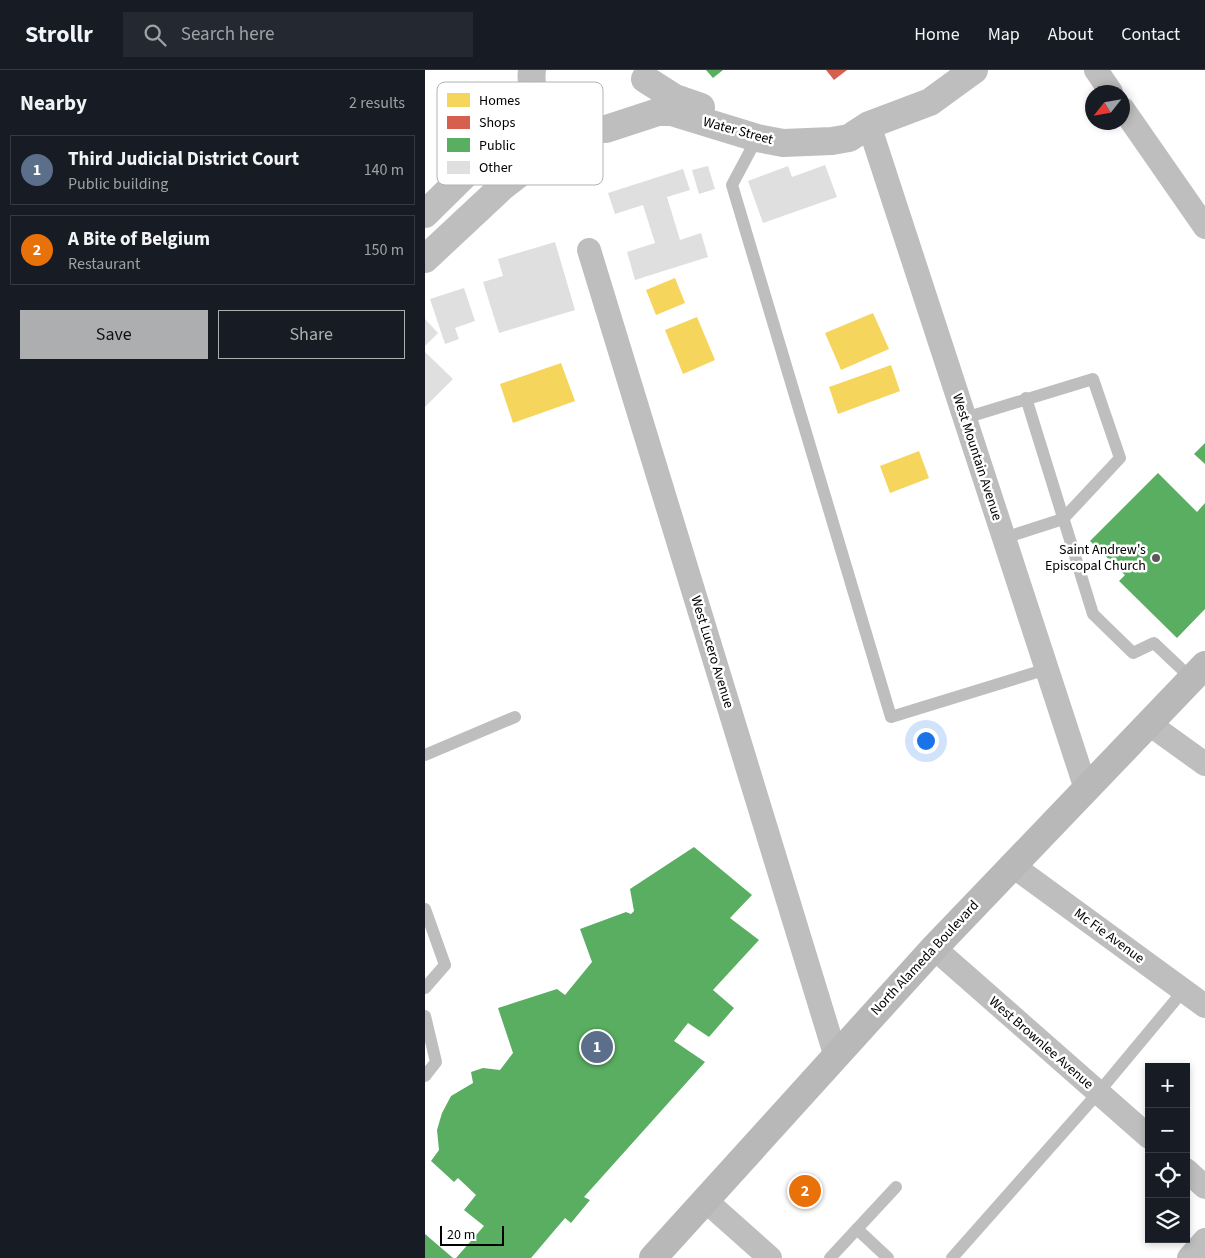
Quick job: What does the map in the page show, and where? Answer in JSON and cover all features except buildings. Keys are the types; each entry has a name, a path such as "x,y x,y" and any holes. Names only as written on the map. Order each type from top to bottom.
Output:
{"main road":[{"name":"North Alameda Boulevard","path":"653,1258 706,1202 835,1054 1198,672"}],"street":[{"name":"Water Street","path":"603,129 658,112 671,112 757,138 783,143 808,143 849,138 869,125 930,102 974,70"},
{"path":"1096,70 1106,85"},
{"name":"Water Street","path":"645,74 675,98 753,124 812,130 850,122 869,125"},
{"path":"603,129 622,121 635,108 643,92 645,74"},
{"path":"1130,119 1205,227"},
{"name":"West Mountain Avenue","path":"869,125 1085,789"},
{"path":"425,214 454,185"},
{"path":"425,259 505,185"},
{"name":"West Lucero Avenue","path":"589,250 835,1054"},
{"path":"1148,723 1205,764"},
{"name":"Mc Fie Avenue","path":"1013,866 1199,1000"},
{"name":"West Brownlee Avenue","path":"934,948 1145,1134"},
{"path":"1190,1174 1205,1187"},
{"path":"706,1202 770,1258"},
{"path":"1189,1258 1205,1240"}],"lane":[{"path":"757,138 732,185 891,717 1047,669"},
{"path":"965,418 1093,378 1120,458 1063,519 1004,538"},
{"path":"1026,398 1093,614 1133,653 1154,643 1198,672"},
{"path":"425,755 515,717"},
{"path":"425,909 445,965 425,988"},
{"path":"952,1258 1098,1093 1199,1000"},
{"path":"425,1016 436,1062 425,1076"},
{"path":"830,1258 896,1187"},
{"path":"857,1229 888,1258"}],"place":[{"name":"Saint Andrew's Episcopal Church","path":"1156,558"},
{"name":"Third Judicial District Court","path":"597,1047"},
{"name":"A Bite of Belgium","path":"805,1191"}]}
